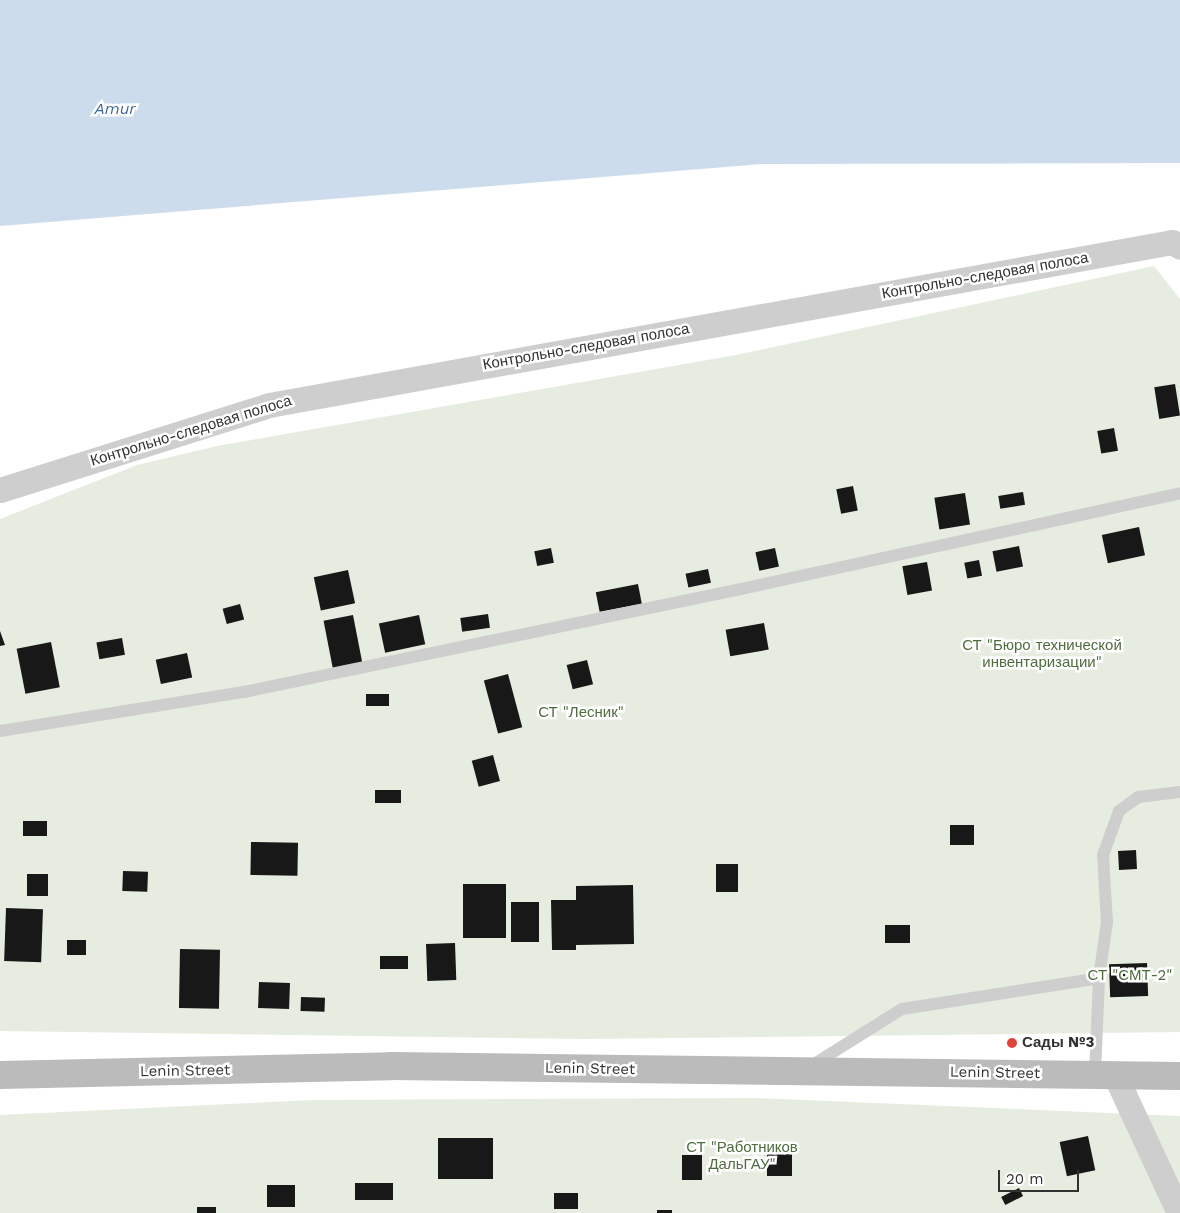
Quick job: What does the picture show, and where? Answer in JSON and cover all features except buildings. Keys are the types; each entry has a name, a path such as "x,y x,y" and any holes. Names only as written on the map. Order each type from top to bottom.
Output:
{"street":[{"name":"Контрольно-следовая полоса","path":"0,490 270,404 1172,242 1180,246"},
{"name":"Lenin Street","path":"0,1075 391,1066 1180,1076"},
{"path":"1105,1074 1179,1213"}],"lane":[{"path":"0,731 244,692 741,590 1180,493"},
{"path":"1105,1074 1099,978 1107,922 1103,855 1119,811 1138,797 1180,792"},
{"path":"803,1071 902,1009 1099,978"}],"green space":[{"name":"СТ \"Лесник\"","path":"1154,266 1180,299 1180,1032 586,1039 0,1031 0,519 137,465 217,446 736,355"},
{"name":"СТ \"Работников ДальГАУ\"","path":"757,1098 1180,1116 1180,1213 0,1213 0,1115 314,1100"}],"water":[{"name":"Amur","path":"0,0 1180,0 1180,163 762,164 0,226"}],"place":[{"name":"Сады №3","path":"1012,1043"}],"park label":[{"name":"СТ \"Бюро технической инвентаризации\"","path":"1042,654"},
{"name":"СТ \"СМТ-2\"","path":"1130,976"}]}
